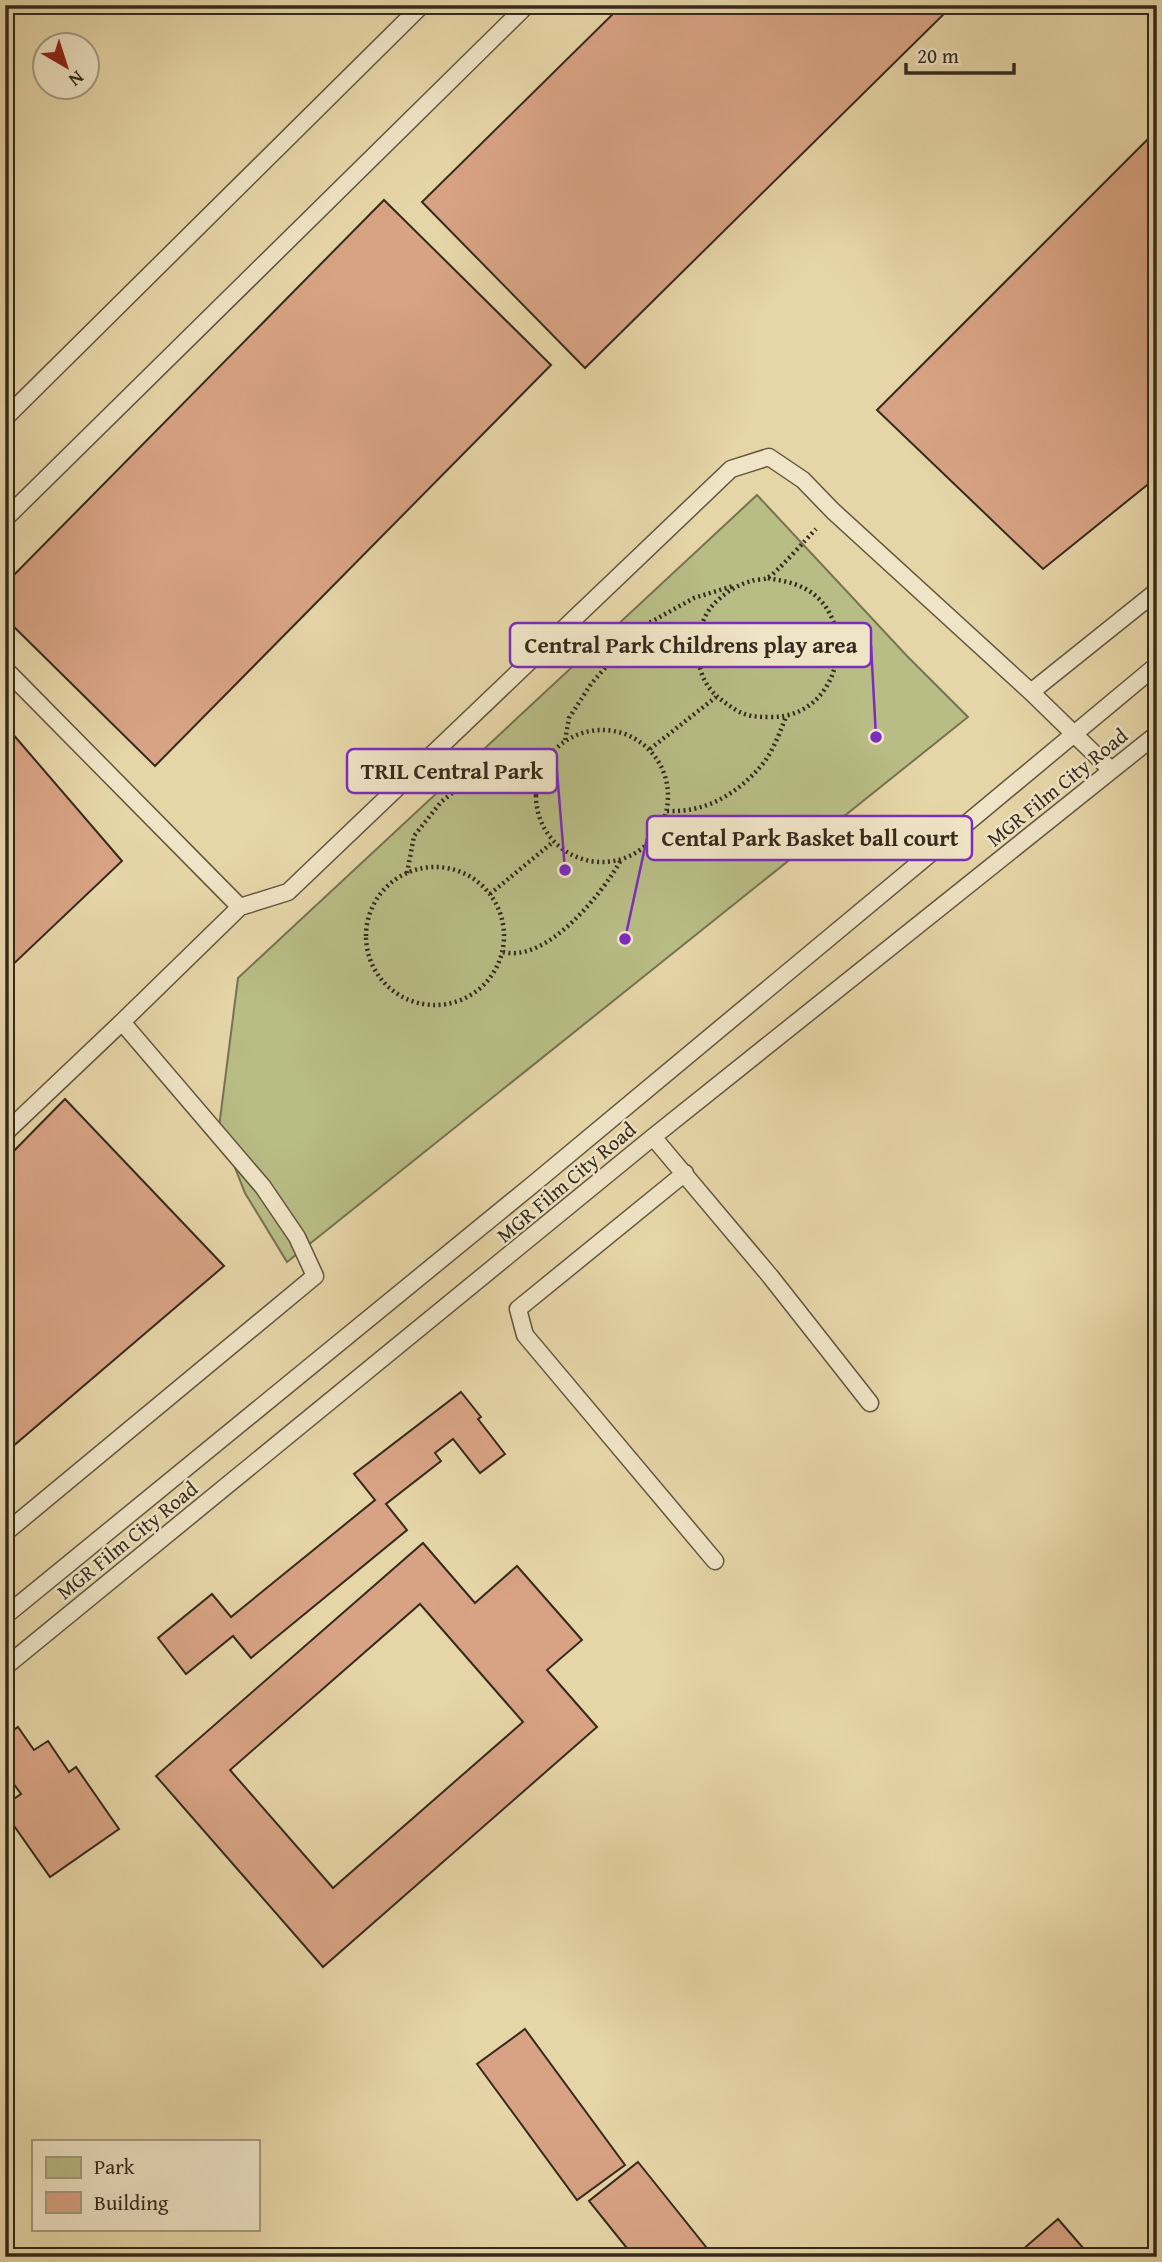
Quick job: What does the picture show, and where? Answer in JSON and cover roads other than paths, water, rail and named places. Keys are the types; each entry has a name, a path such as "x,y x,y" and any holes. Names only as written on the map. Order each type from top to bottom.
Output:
{"lane":[{"path":"5,418 422,5"},
{"path":"5,519 527,5"},
{"path":"5,1133 240,906 288,892 731,469 769,457 803,480 1111,770"},
{"path":"1031,692 1157,591"},
{"path":"5,1616 537,1181 1157,665"},
{"path":"5,669 240,906"},
{"name":"MGR Film City Road","path":"5,1667 653,1137 1157,734"},
{"path":"5,1533 315,1276 297,1237 263,1187 122,1022"},
{"path":"653,1137 870,1403"},
{"path":"685,1173 519,1309 525,1335 715,1561"}],"place":[{"name":"Central Park Childrens play area","path":"876,737"},
{"name":"TRIL Central Park","path":"565,870"},
{"name":"Cental Park Basket ball court","path":"625,939"}]}
